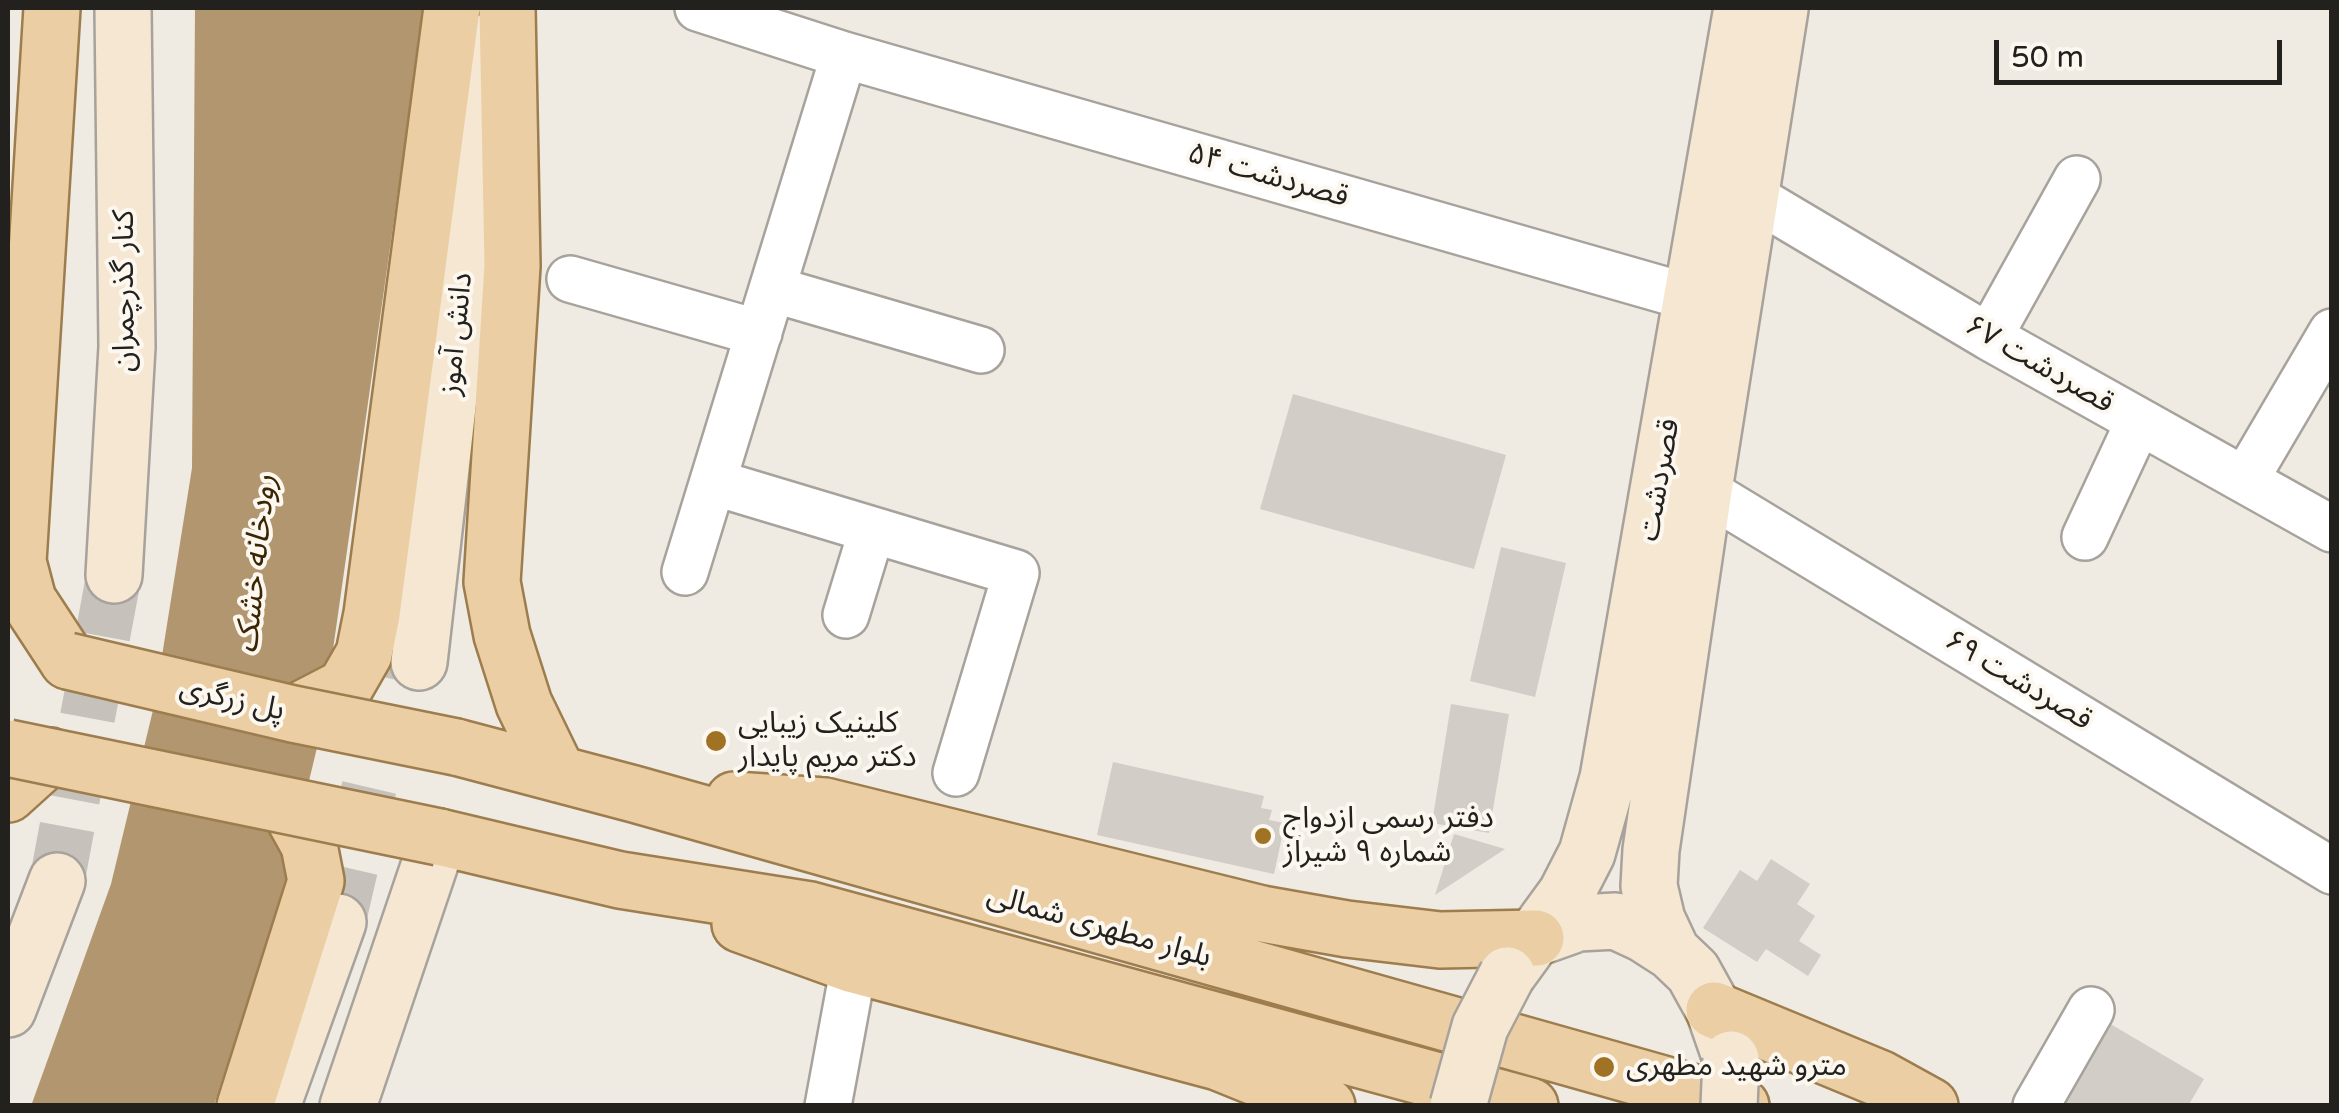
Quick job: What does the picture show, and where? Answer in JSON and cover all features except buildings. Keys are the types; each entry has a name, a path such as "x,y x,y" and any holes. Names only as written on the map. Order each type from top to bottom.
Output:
{"main road":[{"path":"52,8 13,566 28,600 68,661"},
{"name":"کنار گذرچمران","path":"114,575 128,347 123,8"},
{"path":"293,714 345,688 364,654 397,644 456,8"},
{"path":"504,8 512,266 492,582 502,635 524,704 558,774"},
{"name":"دانش آموز","path":"397,644 486,80 504,8"},
{"name":"قصردشت","path":"1458,1106 1480,1028 1521,957 1566,894 1586,854 1608,778 1742,8"},
{"name":"قصردشت","path":"1672,952 1656,920 1649,886 1651,850 1780,8"},
{"name":"پل زرگری","path":"8,650 456,747"},
{"name":"بلوار مطهرى شمالى","path":"456,747 830,852 1729,1070 1881,1079 1930,1106"},
{"path":"8,794 29,752 440,837 348,1106"},
{"path":"634,794 825,806 1262,914 1440,940 1521,957 1578,923 1616,922 1672,952 1693,972 1729,1070"},
{"path":"288,808 309,845 331,929 294,1106"},
{"name":"بلوار مطهرى شمالى","path":"440,837 620,880 810,910 1530,1106"},
{"path":"620,880 854,966 1218,1062 1327,1106"},
{"path":"8,1009 57,881"},
{"path":"245,1106 331,929"},
{"path":"272,1106 331,929"}],"street":[{"name":"۵۴ قصردشت","path":"698,8 844,54 1692,298"},
{"path":"686,572 844,54"},
{"path":"1989,337 2077,179"},
{"name":"۶۷ قصردشت","path":"1750,195 1989,337 2332,528"},
{"path":"570,279 759,333"},
{"path":"772,289 981,350"},
{"path":"2245,480 2332,332"},
{"path":"2085,537 2139,421"},
{"path":"713,482 1016,573 956,772"},
{"name":"۶۹ قصردشت","path":"1704,490 2332,871"},
{"path":"846,615 872,530"},
{"path":"828,1106 854,966"},
{"path":"2036,1106 2091,1010"}],"water":[{"name":"رودخانه خشک","path":"195,8 424,8 322,727 279,905 214,1105 31,1106 111,884 154,706 192,468"}],"tunnel":[{"path":"57,881 114,575"},
{"path":"338,922 400,655"}],"place":[{"name":"کلینیک زیبایی دکتر مریم پایدار","path":"716,741"},
{"name":"دفتر رسمی ازدواج شماره ۹ شیراز","path":"1263,836"},
{"name":"مترو شهید مطهری","path":"1604,1067"}]}
